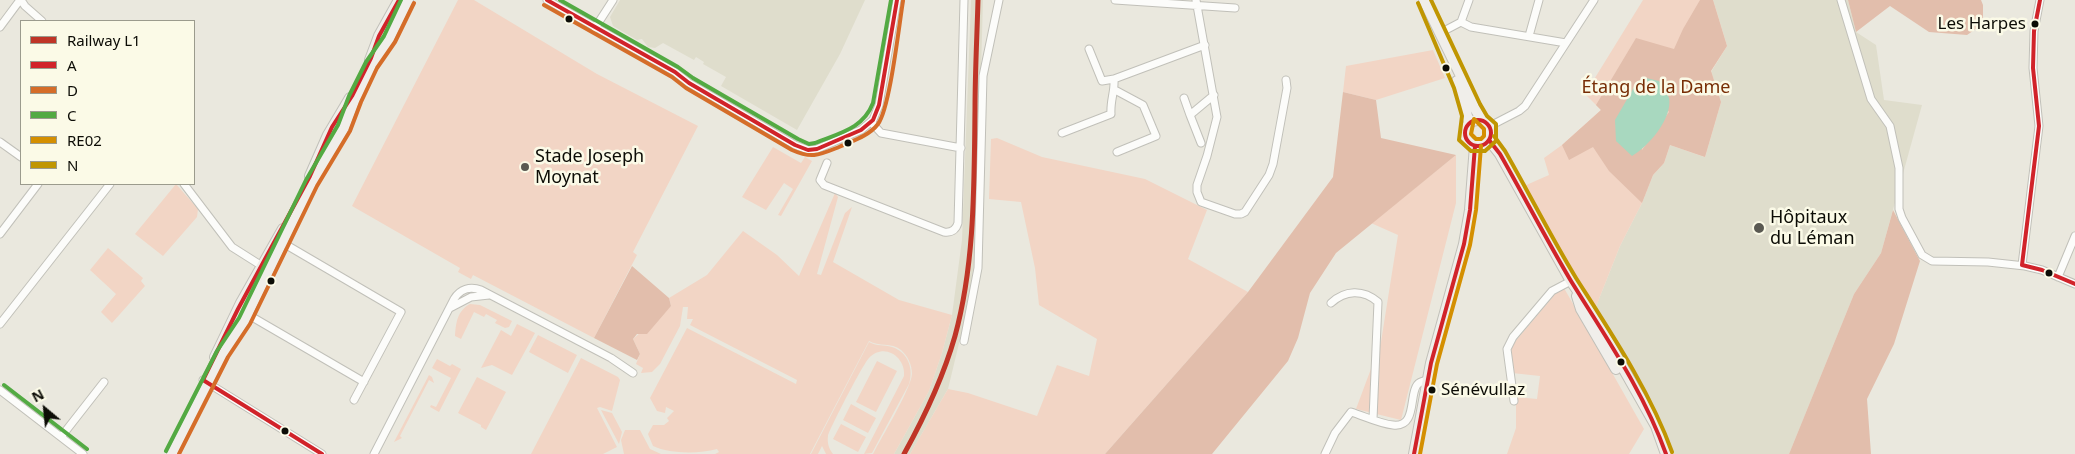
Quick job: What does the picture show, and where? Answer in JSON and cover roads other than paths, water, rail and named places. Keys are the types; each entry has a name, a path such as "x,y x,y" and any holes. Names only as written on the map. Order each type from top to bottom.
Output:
{"main road":[{"path":"395,17 398,0"},
{"path":"167,454 236,324 238,309 283,242 336,132 372,65 387,31 408,0"},
{"path":"1424,0 1449,54 1469,123"},
{"path":"1449,54 1462,76 1474,107 1486,123 1492,135 1483,145 1475,146 1470,144 1465,137 1465,130 1469,123 1476,119 1486,123"},
{"path":"1489,140 1498,150 1570,281 1581,309 1666,454"},
{"path":"236,324 248,314 265,268 310,176 329,146"},
{"path":"1414,454 1436,343 1463,250 1470,210 1475,146"},
{"path":"238,309 248,314"},
{"path":"172,454 205,382"}],"street":[{"path":"0,27 21,0 41,20"},
{"path":"547,0 804,149 822,148 861,130 871,122 879,105 897,0"},
{"path":"595,28 613,0"},
{"path":"827,164 820,180 824,185 855,199 947,233 956,229 958,223 961,148 964,0"},
{"path":"964,341 978,268 983,76 998,0"},
{"path":"1115,0 1197,3 1235,8"},
{"path":"1440,33 1461,22 1469,0"},
{"path":"1529,36 1539,0"},
{"path":"1486,123 1519,112 1525,106 1594,0"},
{"path":"1841,0 1871,99 1890,126 1899,168 1899,209 1922,256 1932,261 2022,265 2075,284"},
{"path":"2022,265 2040,126 2033,68 2034,31 2040,0"},
{"path":"1197,3 1217,117 1196,192 1201,202 1241,214 1245,212 1269,175 1273,164 1287,88 1286,80"},
{"path":"1461,22 1471,27 1566,42"},
{"path":"1089,49 1102,81 1114,79 1204,46"},
{"path":"1062,133 1111,114 1110,102 1115,90 1114,79"},
{"path":"1115,90 1143,105 1156,136 1117,152"},
{"path":"1190,114 1214,95"},
{"path":"1184,98 1201,143"},
{"path":"871,122 881,133 961,148"},
{"path":"0,142 20,156"},
{"path":"0,234 37,185"},
{"path":"0,324 109,185"},
{"path":"185,185 232,247 265,268"},
{"path":"2058,277 2075,236"},
{"path":"283,242 402,312 354,400"},
{"path":"1514,401 1507,349 1513,337 1552,291 1570,281"},
{"path":"473,288 476,291 474,297"},
{"path":"374,454 448,310 458,293 465,289 473,288 490,296 611,358 633,373"},
{"path":"1331,303 1348,294 1360,292 1371,296 1378,302 1374,419"},
{"path":"448,310 459,302 474,297 490,296"},
{"path":"248,314 364,382"},
{"path":"1325,454 1335,433 1352,412 1395,426 1404,422 1410,414 1416,386 1420,382 1428,380"},
{"path":"61,437 104,382"},
{"path":"205,382 322,454"},
{"path":"0,390 83,454"}],"rail line":[{"name":"L1","path":"904,454 926,411 945,367 962,308 970,252 974,195 978,0"}],"place":[{"name":"Les Harpes","path":"2035,24"},
{"name":"Stade Joseph Moynat","path":"525,167"},
{"name":"Hôpitaux du Léman","path":"1759,228"},
{"name":"Sénévullaz","path":"1432,390"}],"park label":[{"name":"Étang de la Dame","path":"1656,88"}]}
